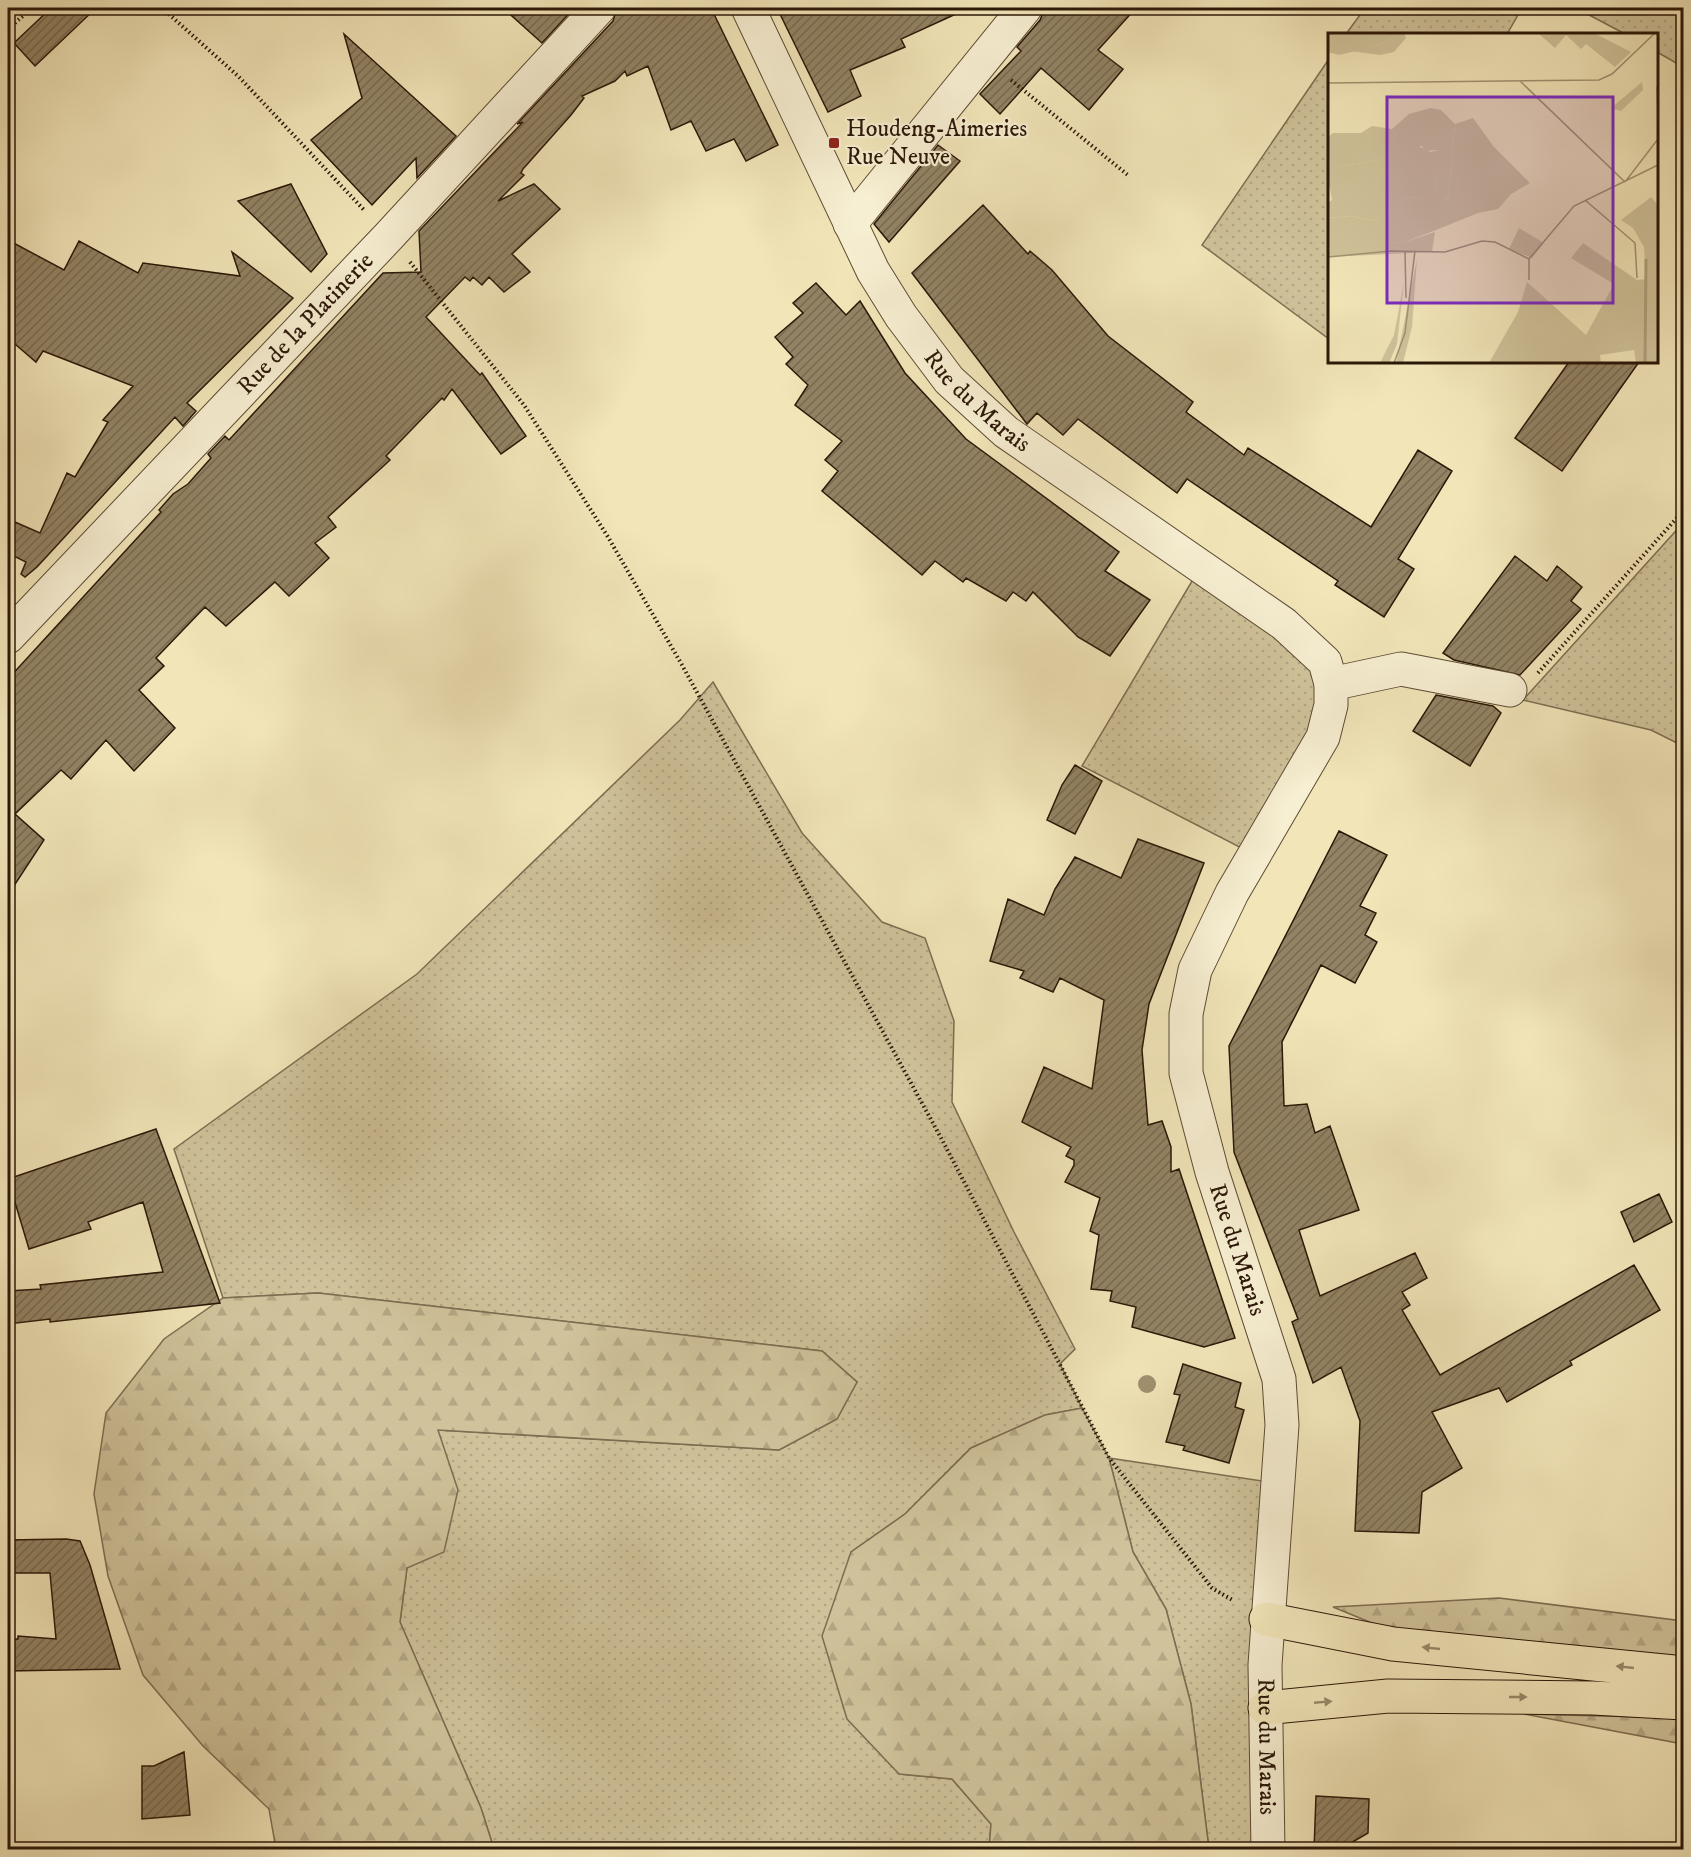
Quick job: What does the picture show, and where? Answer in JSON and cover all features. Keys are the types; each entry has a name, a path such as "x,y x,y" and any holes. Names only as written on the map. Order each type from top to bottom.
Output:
{"highway":[{"path":"1266,1619 1393,1644 1683,1673"},
{"path":"1265,1708 1388,1696 1593,1698 1683,1703"}],"street":[{"name":"Rue de la Platinerie","path":"8,637 389,236 599,8"},
{"name":"Rue du Marais","path":"748,8 873,271 901,316 949,380 1006,432 1284,624 1324,662 1331,684 1330,705 1323,737 1232,893 1195,970 1186,1014 1186,1073 1212,1172 1279,1379 1282,1425 1266,1619 1268,1850"},
{"path":"850,224 1026,8"},
{"path":"1331,684 1401,669 1510,690"}],"path":[{"path":"8,29 32,8"},
{"path":"162,8 239,77 389,236 524,405 608,537 682,665 940,1136 1109,1458 1212,1588 1266,1619"},
{"path":"985,59 1129,176"},
{"path":"1679,466 1683,471"},
{"path":"1510,690 1530,683 1683,510"}],"green space":[{"path":"1365,8 1522,8 1508,33 1347,33"},
{"path":"1576,8 1683,8 1683,67 1658,53 1658,33 1623,33"},
{"path":"1328,60 1328,338 1202,245"},
{"path":"1683,523 1683,746 1651,730 1523,700"},
{"path":"1201,566 1331,684 1255,855 1082,766"},
{"path":"713,682 802,833 882,922 925,938 954,1021 952,1102 1014,1232 1075,1349 1060,1364 1082,1408 1045,1415 971,1448 905,1514 851,1552 899,1774 952,1779 991,1824 989,1849 494,1849 481,1808 400,1622 407,1568 437,1430 779,1450 837,1419 857,1382 822,1351 318,1293 223,1298 174,1149 417,974 680,720"},
{"path":"318,1293 822,1351 857,1382 837,1419 779,1450 438,1430 458,1490 444,1552 407,1568 400,1622 481,1808 494,1849 276,1849 269,1809 203,1746 143,1675 108,1576 94,1494 106,1413 164,1339 223,1298"},
{"path":"1082,1408 1109,1458 1133,1552 1166,1609 1191,1704 1209,1849 989,1849 991,1824 952,1779 899,1774 847,1719 822,1636 851,1552 905,1514 971,1448 1045,1415"},
{"path":"1109,1458 1276,1483 1268,1849 1209,1849 1191,1704 1166,1609 1133,1552"},
{"path":"1499,1598 1683,1621 1683,1659 1384,1628 1333,1607"},
{"path":"1524,1714 1683,1718 1683,1744"}],"building":[{"path":"51,8 96,8 35,66 14,43"},
{"path":"503,8 574,8 542,43"},
{"path":"617,8 711,8 778,145 746,161 734,139 706,151 691,121 671,130 648,66 627,76 625,71 615,81 582,96 584,98 571,115 523,169 521,173 524,175 498,201 534,184 560,209 512,254 530,272 504,292 489,277 482,285 473,277 470,281 465,277 426,317 480,375 482,373 526,436 501,454 452,389 444,400 442,398 386,456 390,460 328,517 336,527 315,543 329,558 289,596 275,582 226,626 205,607 156,658 164,666 139,690 175,728 134,771 106,740 71,779 61,770 15,814 44,840 8,895 8,679 161,512 159,510 173,494 188,484 211,458 208,454 225,436 229,440 383,273 421,272 419,231 523,122 517,124 613,21"},
{"path":"777,8 969,8 901,39 905,47 850,70 861,96 828,112"},
{"path":"1045,8 1136,8 1098,50 1123,69 1089,110 1041,68 1000,114 980,94 1021,51 1017,47 1040,20"},
{"path":"344,34 456,136 417,178 416,158 372,205 311,140 362,98"},
{"path":"938,145 960,161 889,242 874,224"},
{"path":"291,184 327,254 311,272 238,201"},
{"path":"983,205 1028,254 1030,251 1052,270 1108,336 1193,402 1186,412 1244,455 1248,448 1371,527 1418,450 1452,471 1398,559 1414,569 1384,617 1335,585 1338,581 1187,479 1177,493 1078,419 1063,435 1037,413 1027,424 912,273"},
{"path":"8,240 64,270 79,241 138,273 143,263 240,276 232,252 293,298 187,403 196,411 183,426 175,417 37,567 25,577 21,574 26,562 8,553 8,519 40,533 67,473 75,477 108,422 103,420 133,386 43,351 36,362 8,338"},
{"path":"816,283 846,315 860,301 905,373 966,439 1119,552 1105,571 1150,600 1110,656 1078,637 1033,592 1026,601 1013,592 1006,601 966,578 963,582 935,561 922,575 822,491 838,471 825,460 842,441 795,405 808,385 786,364 793,357 775,337 803,313 793,303"},
{"path":"1568,363 1638,363 1562,471 1515,438"},
{"path":"1515,556 1547,581 1557,566 1582,587 1571,601 1581,609 1520,675 1454,660 1443,653"},
{"path":"1436,695 1493,706 1501,713 1470,766 1413,731"},
{"path":"1075,765 1102,781 1075,834 1047,820 1062,785"},
{"path":"1339,831 1387,855 1360,906 1376,913 1365,935 1377,942 1355,983 1321,965 1282,1042 1284,1106 1307,1104 1315,1133 1330,1126 1359,1210 1299,1230 1320,1296 1415,1253 1427,1278 1402,1292 1410,1305 1402,1310 1440,1375 1634,1265 1660,1310 1570,1361 1572,1365 1507,1402 1499,1388 1432,1412 1462,1468 1422,1492 1419,1533 1355,1531 1360,1421 1341,1367 1313,1383 1292,1322 1298,1319 1234,1152 1229,1046"},
{"path":"1138,839 1204,863 1149,1004 1142,1050 1148,1125 1162,1121 1171,1147 1171,1172 1179,1169 1235,1338 1204,1347 1132,1327 1136,1307 1110,1301 1112,1291 1091,1289 1099,1235 1090,1231 1100,1198 1065,1182 1074,1165 1074,1160 1066,1156 1071,1147 1022,1122 1044,1067 1092,1089 1104,1000 1060,978 1053,992 1020,978 1024,971 990,961 1008,899 1044,915 1055,889 1075,857 1121,878"},
{"path":"156,1129 220,1303 50,1322 50,1319 8,1324 8,1291 41,1289 40,1285 163,1272 143,1202 88,1222 91,1229 29,1249 8,1179"},
{"path":"1659,1194 1672,1222 1634,1242 1621,1212"},
{"path":"1183,1364 1241,1383 1235,1407 1244,1410 1229,1463 1183,1450 1185,1446 1166,1442 1180,1395 1174,1394"},
{"path":"66,1539 80,1541 90,1565 120,1669 8,1671 8,1639 18,1639 18,1636 56,1639 50,1573 8,1573 8,1540"},
{"path":"184,1752 190,1815 142,1819 142,1766 154,1766"},
{"path":"1316,1796 1369,1799 1368,1833 1339,1850 1314,1850"}],"place":[{"name":"Houdeng-Aimeries Rue Neuve","path":"834,143"}]}
